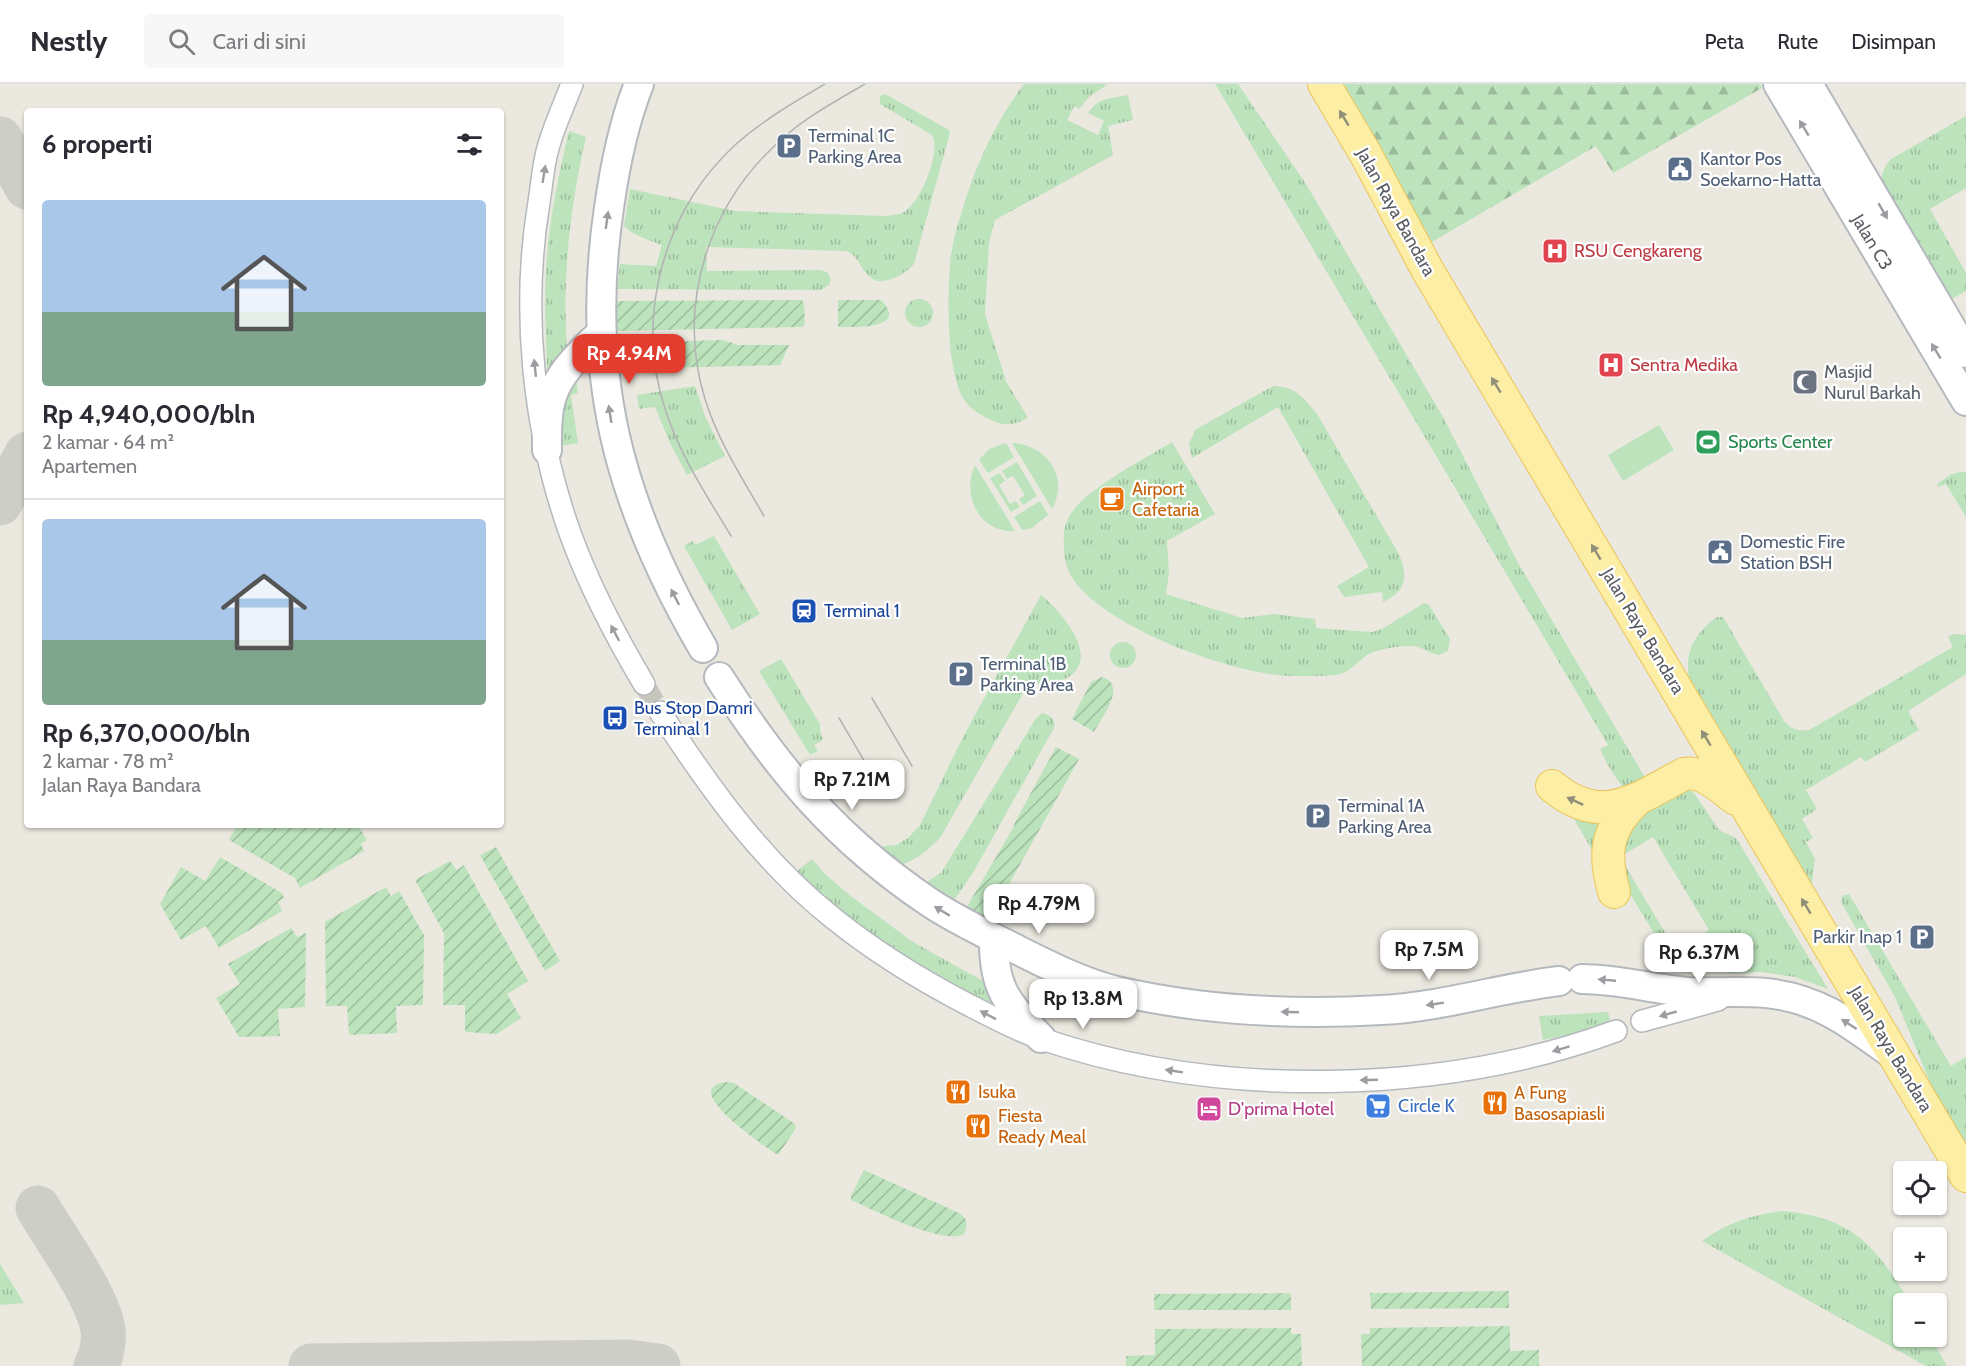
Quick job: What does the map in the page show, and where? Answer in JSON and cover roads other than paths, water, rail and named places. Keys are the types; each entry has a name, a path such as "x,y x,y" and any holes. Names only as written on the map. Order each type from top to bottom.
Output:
{"main road":[{"name":"Jalan Raya Bandara","path":"1324,84 1365,153 1428,271 1966,1176"},
{"path":"1552,786 1571,800 1594,807 1617,807 1639,799 1684,774 1698,773 1738,801 1752,816"},
{"path":"1614,892 1608,870 1609,843 1617,822 1639,799"}],"street":[{"path":"572,84 548,149 535,230 531,273 533,353 547,450 564,516 588,579 644,684"},
{"path":"639,84 629,110 615,165 603,261 601,334 605,381 613,428 630,493 660,567 703,648"},
{"name":"Jalan C3","path":"1778,84 1966,401"},
{"name":"Jalan C3","path":"1808,84 1966,353"},
{"path":"547,450 548,407 553,389 568,364 601,334"},
{"path":"719,677 786,773 821,814 854,845 929,903 994,938 1066,972 1115,990 1181,1004 1309,1012 1385,1010 1437,1004 1513,988 1571,980 1625,982 1687,992 1766,993 1811,1002 1830,1011 1867,1035 1896,1058"},
{"path":"660,712 701,774 753,841 831,917 905,971 999,1021 1041,1038 1123,1062 1179,1072 1267,1079 1332,1081 1436,1075 1509,1063 1553,1052 1616,1031"},
{"path":"994,938 994,961 1000,985 1014,1010 1041,1038"},
{"path":"1642,1022 1711,1001 1766,993"}],"tunnel":[{"path":"644,684 660,712"}],"tram line":[{"path":"731,536 687,460 666,412 657,376 653,340 655,304 662,268 673,234 689,202 710,172 735,145 756,128 825,84"},
{"path":"764,516 724,444 705,399 697,363 694,327 697,292 705,258 717,225 735,194 756,165 801,124 865,84"},
{"path":"872,698 912,766"},
{"path":"839,718 879,786"}],"place":[{"name":"Terminal 1C Parking Area","path":"789,146"},
{"name":"Kantor Pos Soekarno-Hatta","path":"1680,169"},
{"name":"RSU Cengkareng","path":"1555,251"},
{"name":"Sentra Medika","path":"1611,365"},
{"name":"Masjid Nurul Barkah","path":"1805,382"},
{"name":"Sports Center","path":"1708,442"},
{"name":"Airport Cafetaria","path":"1112,499"},
{"name":"Domestic Fire Station BSH","path":"1720,552"},
{"name":"Terminal 1","path":"804,611"},
{"name":"Terminal 1B Parking Area","path":"961,674"},
{"name":"Bus Stop Damri Terminal 1","path":"615,718"},
{"name":"Terminal 1A Parking Area","path":"1318,816"},
{"name":"Parkir Inap 1","path":"1922,937"},
{"name":"Isuka","path":"958,1092"},
{"name":"A Fung Basosapiasli","path":"1495,1103"},
{"name":"Circle K","path":"1378,1106"},
{"name":"D'prima Hotel","path":"1209,1109"},
{"name":"Fiesta Ready Meal","path":"978,1126"}]}
